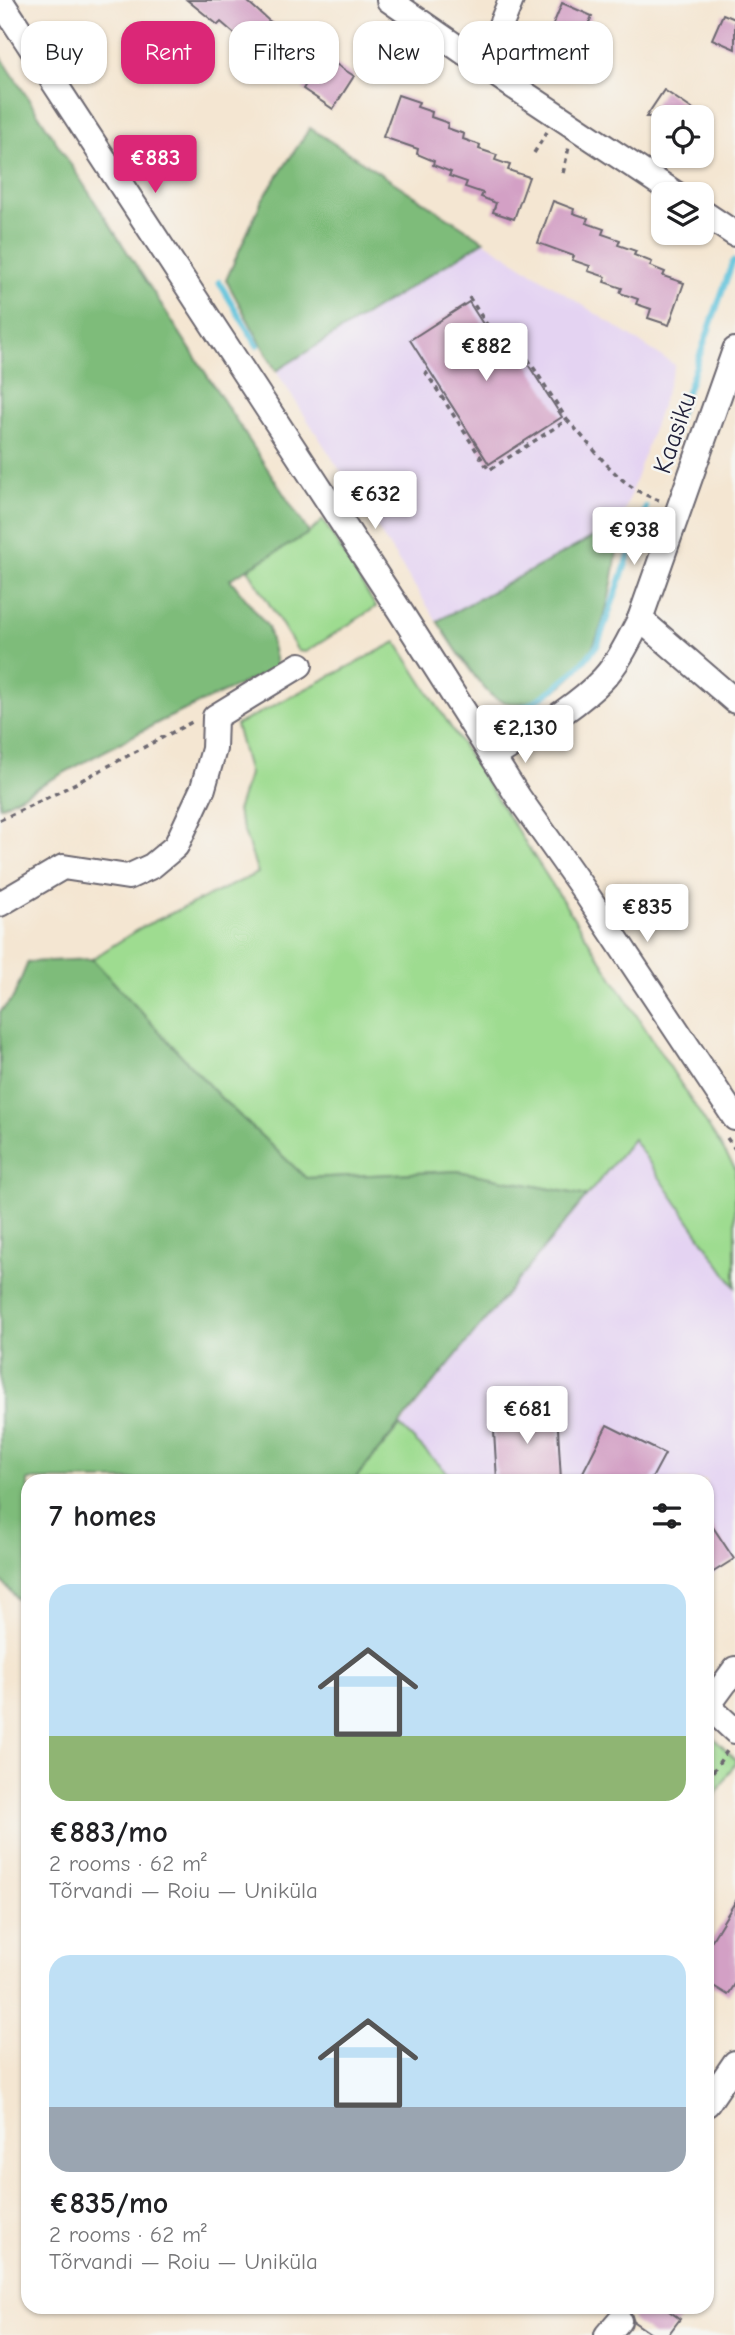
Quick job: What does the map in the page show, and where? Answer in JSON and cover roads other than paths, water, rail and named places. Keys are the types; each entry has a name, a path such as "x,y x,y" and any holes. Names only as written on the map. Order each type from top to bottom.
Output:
{"street":[{"path":"0,0 493,757 735,1118"},
{"path":"389,0 458,48"},
{"path":"502,21 511,0"},
{"path":"511,84 658,182"},
{"path":"714,220 735,234"},
{"name":"Kaasiku","path":"493,757 565,710 603,678 626,647 640,619 735,350"},
{"path":"640,619 735,701"},
{"path":"0,905 64,867 128,877 152,866 176,846 203,788 214,749 215,717 300,665"},
{"path":"714,1696 735,1669"},
{"path":"714,1712 735,1731"},
{"path":"714,2094 735,2063"}],"waterway":[{"path":"670,440 733,261"},
{"path":"219,282 257,345"},
{"path":"504,715 518,710 556,687 579,667 598,644 646,507"}]}
